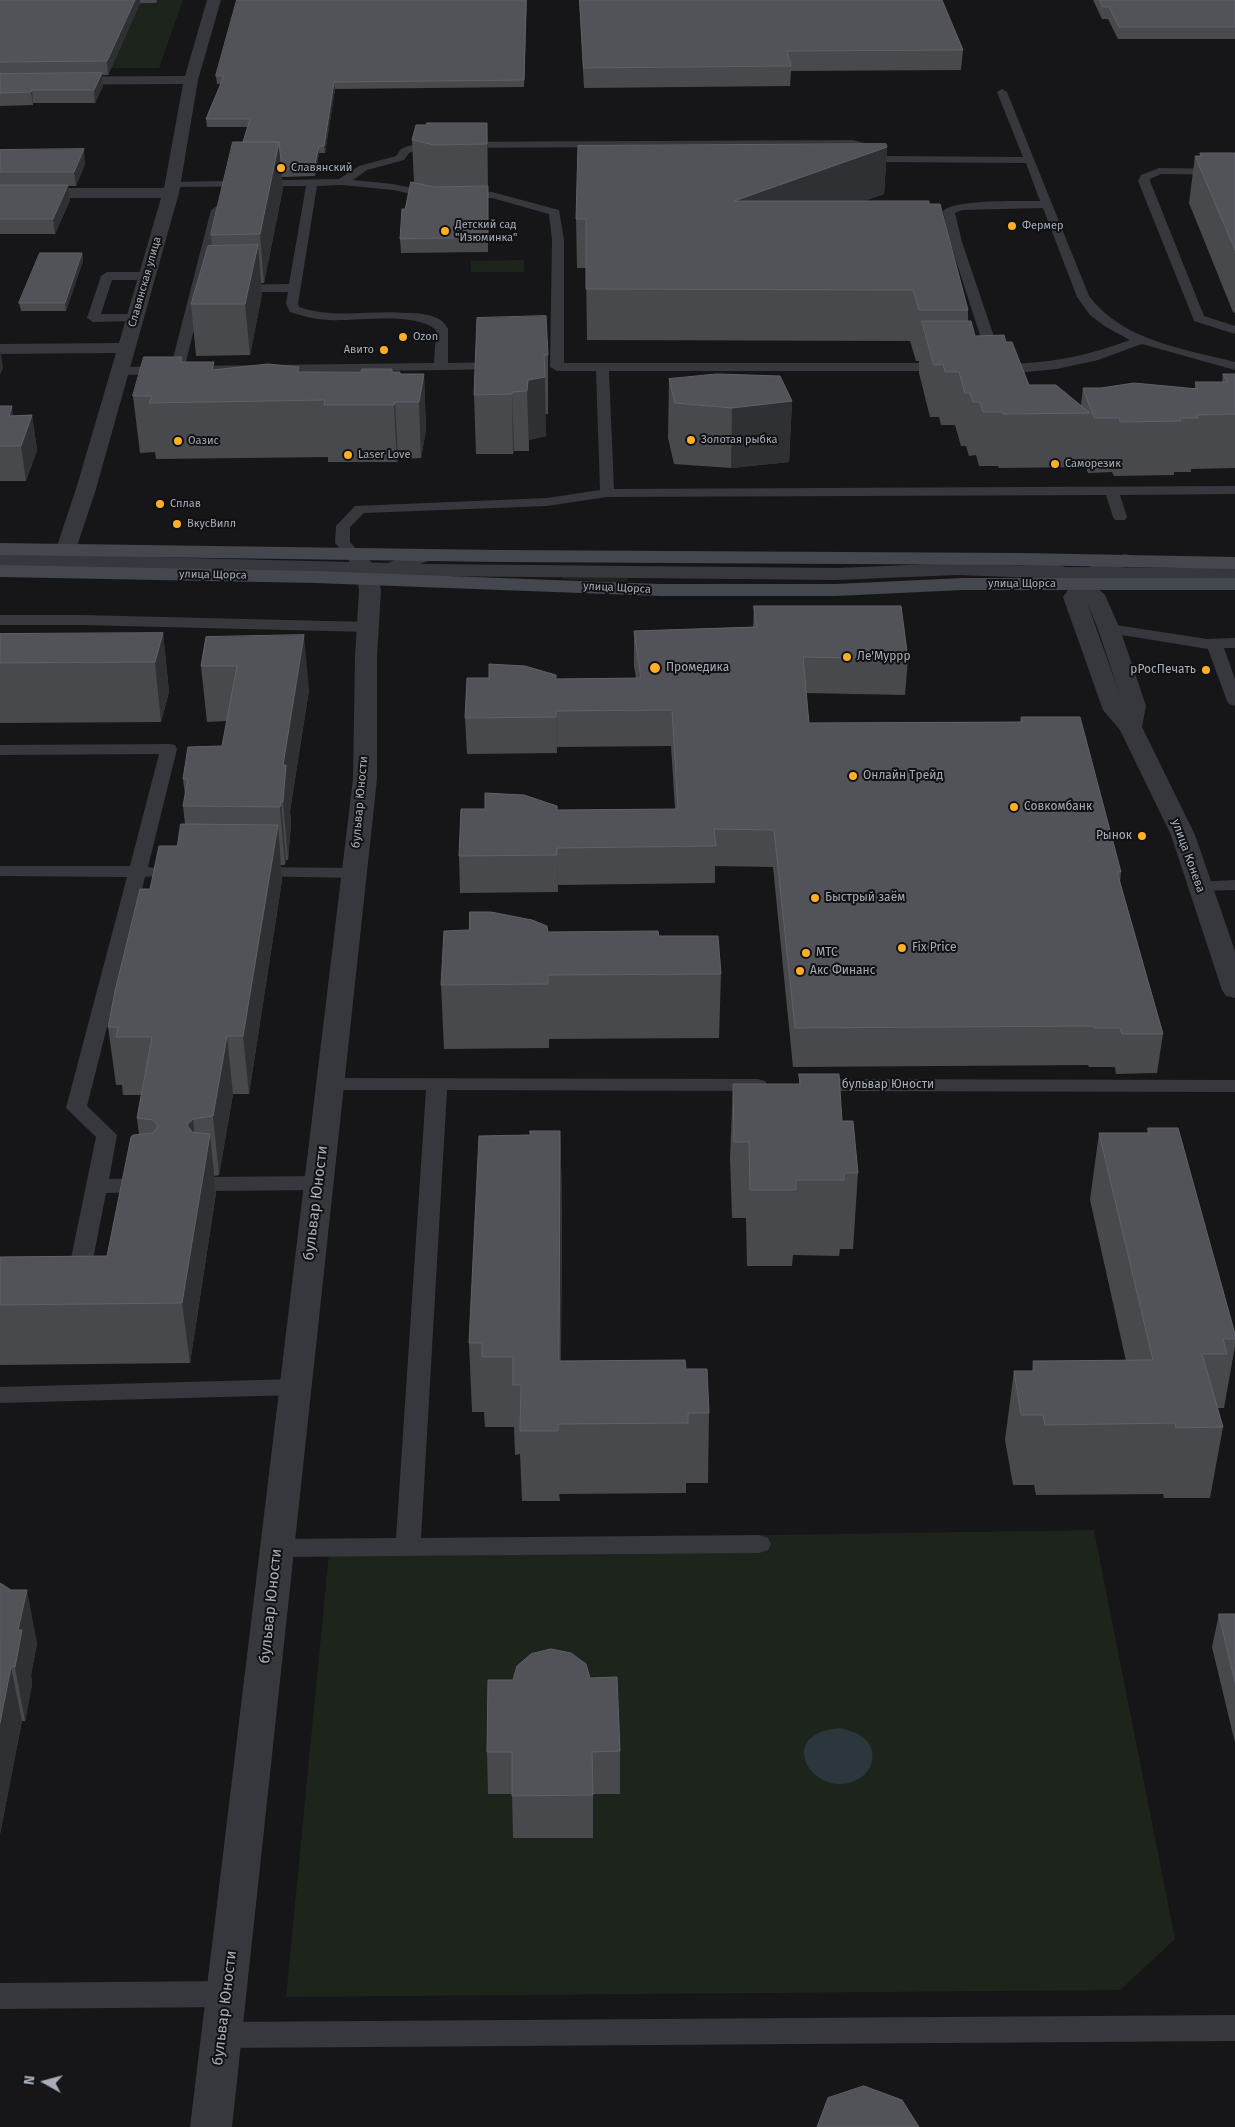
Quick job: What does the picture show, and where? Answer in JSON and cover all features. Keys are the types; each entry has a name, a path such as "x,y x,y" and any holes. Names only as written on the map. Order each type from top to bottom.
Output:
{"main road":[{"name":"улица Щорса","path":"0,549 64,556"},
{"name":"улица Щорса","path":"368,568 427,555 1125,560 1235,563"},
{"name":"улица Щорса","path":"0,571 113,573 368,568 533,584 660,590 836,590 963,584 1036,584"},
{"name":"улица Щорса","path":"1077,582 1235,584"}],"street":[{"name":"Славянская улица","path":"64,556 86,488 172,188 191,80 214,0"},
{"path":"0,81 191,80"},
{"path":"0,193 172,188"},
{"path":"0,349 126,348"},
{"path":"368,568 427,555"},
{"path":"21,571 64,556 113,573"},
{"name":"улица Щорса","path":"0,560 64,556 368,568 836,574 957,569 1077,582 1235,574"},
{"path":"1021,559 1077,582 1094,595 1101,607 1135,706 1130,727"},
{"path":"1036,584 1077,582 1125,560"},
{"name":"бульвар Юности","path":"211,2127 364,779 366,657 370,590 368,568"},
{"name":"улица Конева","path":"1077,582 1114,710 1130,727 1183,835 1235,990"},
{"path":"1101,607 1115,592 1140,584"}],"lane":[{"path":"1002,92 1087,304 1099,317 1110,325 1141,340 1235,366"},
{"path":"342,182 363,168 400,158 405,151 412,148 433,145 842,142 870,148 878,159 1030,160"},
{"path":"1235,172 1159,172 1144,177 1199,318 1235,330"},
{"path":"312,182 294,288 292,304 294,309 312,316 408,316 432,320 440,324 442,329 441,366"},
{"path":"172,188 224,184 342,182 394,187 436,196 492,196 554,212 558,240 552,366 957,368"},
{"path":"177,370 202,290 224,184"},
{"path":"997,368 956,242 949,211 961,207 1047,204"},
{"path":"134,318 93,318 107,276 146,276"},
{"path":"225,289 294,288"},
{"path":"977,368 1045,367 1097,356 1141,340"},
{"path":"119,371 518,366"},
{"path":"602,367 607,493"},
{"path":"368,568 342,542 343,526 360,509 547,502 607,493 1235,490"},
{"path":"1112,491 1120,517"},
{"path":"0,620 369,626"},
{"path":"1109,629 1235,644"},
{"path":"1214,643 1235,701"},
{"path":"0,750 169,749 139,872 76,1108 107,1134 79,1275 49,1275"},
{"path":"0,871 168,872"},
{"path":"236,872 354,873"},
{"path":"1200,886 1235,885"},
{"name":"бульвар Юности","path":"330,1084 1235,1086"},
{"path":"408,1546 437,1084"},
{"path":"207,1184 319,1183"},
{"path":"97,1186 153,1185"},
{"path":"0,1395 296,1388"},
{"path":"277,1548 759,1544"},
{"path":"0,1996 227,1994"},
{"path":"222,2035 1235,2028"}],"shaded area":[{"path":"0,0 183,0 159,68 0,69"},
{"path":"524,260 524,272 471,272 471,261"},
{"path":"561,576 628,577 627,583 562,579"},
{"path":"1094,1530 1175,1939 1120,1990 286,1997 330,1542"},
{"path":"840,1728 862,1737 869,1744 872,1754 871,1765 865,1774 844,1784 829,1782 816,1776 808,1765 804,1754 807,1742 819,1733"}],"building":[{"path":"0,0 135,0 107,61 0,62"},
{"path":"237,0 526,0 524,80 334,82 324,146 319,146 314,168 282,169 279,142 243,142 250,119 206,119 224,76 216,76"},
{"path":"580,0 942,0 963,50 787,51 791,66 584,68"},
{"path":"1100,0 1235,0 1235,27 1119,27 1109,7 1103,7"},
{"path":"102,73 94,90 32,90 31,92 0,93 0,74"},
{"path":"427,123 487,123 487,144 434,145 412,140 416,125 426,125"},
{"path":"233,142 279,142 260,234 211,235"},
{"path":"886,144 887,147 734,201 929,201 929,204 940,204 968,310 919,310 913,290 586,289 586,219 576,219 578,146"},
{"path":"84,149 74,172 0,172 0,150"},
{"path":"1200,153 1235,153 1235,250 1195,156 1202,156"},
{"path":"411,182 435,187 488,186 488,237 400,239 402,209 405,209"},
{"path":"0,185 68,185 53,219 0,219"},
{"path":"258,245 245,304 191,304 208,246"},
{"path":"40,253 82,253 65,303 19,303"},
{"path":"546,316 548,355 544,355 545,377 528,380 527,391 512,392 512,394 474,395 477,318"},
{"path":"922,321 971,321 975,336 1004,335 1006,342 1012,342 1029,385 1056,385 1090,413 1003,414 1003,412 983,412 980,402 973,402 970,393 965,393 959,372 945,372 943,364 934,365"},
{"path":"144,357 182,357 180,362 214,362 212,370 268,364 299,367 298,372 361,372 362,369 392,369 392,372 400,372 400,374 424,374 419,402 395,402 394,405 324,405 325,400 149,403 152,396 133,396"},
{"path":"717,374 780,376 792,401 732,408 675,403 669,379"},
{"path":"1223,374 1235,374 1235,414 1197,415 1198,418 1180,418 1181,421 1120,422 1119,418 1094,418 1083,388 1101,388 1134,383 1198,389 1195,382 1227,382"},
{"path":"0,406 12,406 9,416 32,415 21,446 0,446"},
{"path":"754,606 901,606 908,659 803,657 809,723 1022,722 1021,717 1080,717 1121,872 1117,872 1163,1034 1122,1034 1120,1028 1094,1028 1093,1026 795,1028 774,830 714,829 716,846 557,848 557,855 459,856 461,809 485,809 485,793 524,795 557,806 557,810 678,809 672,710 556,711 556,717 465,718 467,678 489,678 489,664 525,666 556,675 556,679 641,678 634,631 756,627"},
{"path":"163,633 155,662 0,663 0,634"},
{"path":"304,635 283,765 286,765 283,802 281,802 280,807 183,806 188,779 183,779 188,747 222,746 237,666 201,666 206,637"},
{"path":"181,824 278,825 243,1036 227,1036 213,1116 193,1119 187,1125 192,1132 210,1134 182,1303 0,1305 0,1257 107,1256 131,1137 133,1135 153,1133 158,1126 153,1120 137,1118 152,1037 116,1037 118,1027 108,1027 140,889 150,889 159,846 177,846"},
{"path":"470,912 491,912 532,920 547,926 548,932 658,931 659,936 718,936 721,974 548,975 548,984 441,985 444,931 469,930"},
{"path":"799,1074 839,1074 842,1121 853,1121 858,1173 844,1173 844,1180 796,1180 796,1190 750,1190 749,1142 734,1142 733,1084 800,1084"},
{"path":"1148,1128 1178,1128 1235,1334 1235,1339 1223,1339 1227,1354 1202,1354 1223,1427 1176,1428 1175,1423 1045,1425 1043,1415 1021,1415 1014,1371 1035,1371 1033,1361 1153,1360 1099,1133 1149,1133"},
{"path":"530,1131 560,1131 559,1361 685,1360 686,1369 707,1369 709,1413 688,1413 688,1423 558,1424 558,1431 520,1431 521,1385 513,1385 513,1357 482,1357 482,1343 469,1343 479,1136 530,1135"},
{"path":"0,1583 11,1590 27,1590 18,1630 22,1630 15,1667 11,1667 0,1723"},
{"path":"1219,1614 1235,1614 1235,1682"},
{"path":"551,1649 571,1653 586,1664 590,1678 617,1677 620,1751 592,1752 593,1795 512,1796 512,1752 487,1752 488,1680 513,1680 517,1666 531,1654"},
{"path":"864,2086 902,2100 919,2127 817,2127 828,2098"}],"place":[{"name":"Славянский","path":"281,168"},
{"name":"Фермер","path":"1012,226"},
{"name":"Детский сад \"Изюминка\"","path":"445,231"},
{"name":"Ozon","path":"403,337"},
{"name":"Авито","path":"384,350"},
{"name":"Золотая рыбка","path":"691,440"},
{"name":"Оазис","path":"178,441"},
{"name":"Laser Love","path":"348,455"},
{"name":"Саморезик","path":"1055,464"},
{"name":"Сплав","path":"160,504"},
{"name":"ВкусВилл","path":"177,524"},
{"name":"Ле'Муррр","path":"847,657"},
{"name":"Промедика","path":"655,668"},
{"name":"рРосПечать","path":"1206,670"},
{"name":"Онлайн Трейд","path":"853,776"},
{"name":"Совкомбанк","path":"1014,807"},
{"name":"Рынок","path":"1142,836"},
{"name":"Быстрый заём","path":"815,898"},
{"name":"Fix Price","path":"902,948"},
{"name":"МТС","path":"806,953"},
{"name":"Акс Финанс","path":"800,971"}]}
